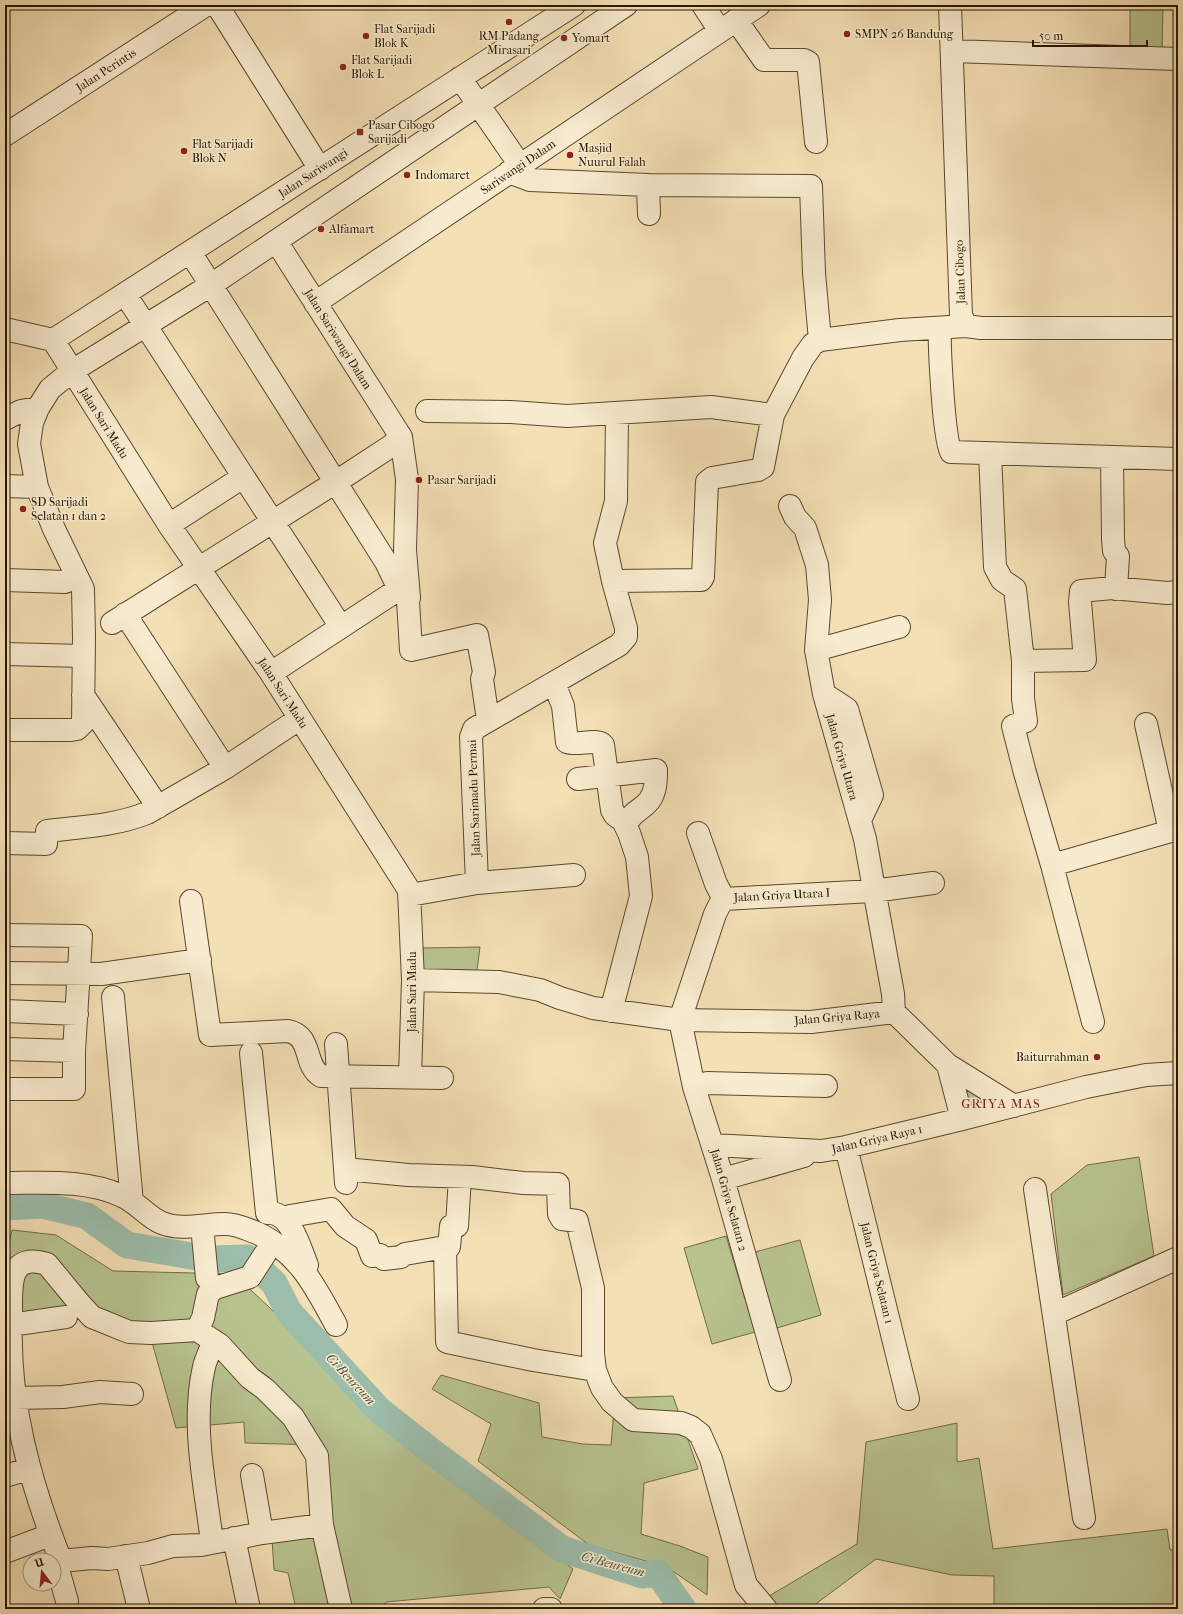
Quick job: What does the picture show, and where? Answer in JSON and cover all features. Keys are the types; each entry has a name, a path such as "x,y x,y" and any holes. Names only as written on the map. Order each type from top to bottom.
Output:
{"street":[{"name":"Jalan Perintis","path":"5,135 206,5"},
{"path":"217,5 320,169"},
{"name":"Jalan Sariwangi","path":"53,340 574,5"},
{"path":"5,730 78,729 83,723 83,589 54,529 38,486 29,444 32,423 38,408 50,389 72,371 211,285 626,5"},
{"path":"703,5 728,25 764,60 804,60 808,62 816,142"},
{"name":"Sariwangi Dalam","path":"315,303 759,5"},
{"name":"Jalan Cibogo","path":"950,5 961,315 966,326"},
{"path":"952,51 1178,59"},
{"path":"460,78 478,105 514,169 530,180 648,185 811,186 814,273 820,340"},
{"path":"648,185 649,214"},
{"name":"Jalan Sariwangi Dalam","path":"276,241 401,437"},
{"path":"190,252 386,562 399,589 271,673"},
{"path":"125,294 341,627"},
{"path":"613,581 701,580 703,577 707,482 712,478 758,470 763,467 773,415 803,358 813,344 820,340 900,330 966,326 981,328 1178,328"},
{"path":"940,328 944,408 949,449 956,453 1178,459"},
{"path":"5,329 53,340"},
{"name":"Jalan Sari Madu","path":"53,340 169,525 271,673 299,720 406,884 410,895 413,980 410,1077"},
{"path":"427,411 511,412 567,416 710,407 773,415"},
{"path":"5,419 21,411 38,408"},
{"name":"Jalan Sarimadu Permai","path":"477,883 471,738 474,729 623,642 626,636 626,628 613,581 605,543 616,501 617,414"},
{"path":"225,768 118,618 336,482 391,446 401,437"},
{"path":"401,437 407,479 405,550 411,650 477,635 484,672 482,679 488,720"},
{"path":"990,454 995,567 1002,580 1015,589 1023,661 1023,698 1026,721 1013,726 1052,865 1093,1022"},
{"path":"1112,457 1113,539 1114,552 1118,556 1116,589"},
{"path":"169,525 243,477"},
{"path":"5,486 38,486"},
{"name":"Jalan Griya Utara","path":"790,506 795,517 805,528 817,565 820,600 816,650 824,694 865,839 873,891 894,994 894,1012"},
{"path":"5,580 65,582 75,573"},
{"path":"1023,661 1085,660 1080,602 1081,591 1116,589 1167,593 1178,592"},
{"path":"816,650 899,627"},
{"path":"5,654 83,656"},
{"path":"554,683 562,706 567,742 572,744 601,743 603,745 612,810 626,826 637,857 641,896 611,1011"},
{"path":"83,695 146,792 158,807"},
{"path":"5,843 46,844 47,831 96,826 128,819 158,807 225,768 299,720"},
{"path":"1052,865 1174,830 1146,724"},
{"path":"578,779 656,770 654,790 649,801 633,813 626,826"},
{"path":"698,832 716,884 724,899"},
{"path":"410,895 477,883 574,875"},
{"name":"Jalan Griya Utara I","path":"680,1020 715,914 720,902 724,899 873,891 934,883"},
{"path":"191,901 210,1035 288,1031 297,1033 302,1039 316,1072 321,1076 442,1078"},
{"path":"5,935 81,936 74,1051 74,1089 5,1089"},
{"path":"5,973 79,975 101,974 200,960"},
{"name":"Jalan Griya Raya","path":"413,980 499,982 540,990 567,1000 611,1011 680,1020 811,1022 894,1012 948,1065 1014,1106"},
{"path":"113,997 132,1202"},
{"path":"5,1011 77,1014"},
{"name":"Jalan Griya Selatan 2","path":"680,1020 694,1087 723,1179 780,1380"},
{"path":"336,1044 337,1077 346,1176 408,1175 558,1184 560,1214 562,1219 577,1221 588,1262 593,1288 593,1352 595,1370 602,1388 612,1402 633,1420 681,1423 691,1427 700,1434 712,1459 746,1585 766,1609"},
{"path":"5,1049 74,1051"},
{"path":"251,1053 267,1212"},
{"path":"948,1065 962,1119"},
{"path":"1014,1106 1086,1087 1146,1075 1178,1073"},
{"path":"694,1087 706,1083 826,1086"},
{"name":"Jalan Griya Raya 1","path":"713,1145 821,1151 846,1147 1014,1106"},
{"name":"Jalan Griya Selatan 1","path":"846,1147 908,1399"},
{"path":"723,1179 821,1151"},
{"path":"290,1216 331,1209 345,1226 366,1240 372,1256 380,1255 384,1259 445,1247 449,1246 451,1226 457,1226 460,1177"},
{"path":"5,1183 80,1185 97,1188 121,1195 162,1223 202,1230 249,1215 267,1212 281,1215 288,1223 316,1288 336,1325"},
{"path":"1034,1189 1084,1518"},
{"path":"224,1224 238,1225 271,1240 285,1249 316,1288"},
{"path":"202,1230 206,1278"},
{"path":"445,1247 447,1342 533,1360 595,1370"},
{"path":"212,1542 199,1432 200,1389 204,1365 206,1335 203,1318 208,1294 215,1288 250,1277 265,1254"},
{"path":"1054,1314 1178,1258"},
{"path":"57,1552 28,1469 11,1405 10,1286 16,1270 24,1262 36,1261 47,1264 92,1317 116,1328 129,1332 206,1335 250,1378 266,1389 293,1417 317,1456 322,1525 341,1609"},
{"path":"10,1325 66,1317"},
{"path":"11,1405 100,1392 132,1394"},
{"path":"5,1476 28,1469"},
{"path":"252,1475 262,1532"},
{"path":"62,1561 92,1558 108,1559 148,1553 173,1546 201,1545 262,1532 322,1525"},
{"path":"5,1552 50,1535"},
{"path":"234,1538 249,1609"},
{"path":"126,1556 139,1609"},
{"path":"62,1585 66,1601"},
{"path":"544,1609 551,1609"}],"green space":[{"path":"1130,5 1163,5 1162,51 1130,50"},
{"path":"480,947 476,978 421,977 423,948"},
{"path":"957,1078 994,1103 965,1110"},
{"path":"1139,1157 1154,1256 1063,1295 1051,1194 1087,1165"},
{"path":"12,1230 56,1235 113,1271 234,1274 399,1430 573,1569 560,1599 549,1587 386,1602 380,1609 296,1609 288,1573 274,1570 272,1539 317,1532 319,1445 245,1443 244,1422 176,1428 148,1328 96,1313 17,1319 5,1295 5,1259"},
{"path":"726,1236 755,1332 712,1344 684,1248"},
{"path":"800,1240 821,1315 777,1328 755,1252"},
{"path":"441,1375 539,1403 542,1437 583,1444 611,1445 615,1398 673,1396 698,1469 644,1483 641,1534 680,1546 708,1557 707,1595 667,1567 589,1545 478,1461 491,1424 432,1389"},
{"path":"957,1423 957,1462 979,1458 993,1549 1167,1529 1170,1550 1178,1549 1178,1609 994,1609 994,1576 952,1575 876,1559 809,1609 747,1609 857,1544 866,1442"}],"waterway":[{"name":"Ci Beureum","path":"5,1207 42,1205 87,1216 127,1245 209,1259 247,1258 274,1283 289,1312 378,1409 431,1451 562,1549 642,1575 658,1573 683,1609"}],"place":[{"name":"RM Padang Mirasari","path":"509,22"},
{"name":"SMPN 26 Bandung","path":"847,34"},
{"name":"Flat Sarijadi Blok K","path":"366,36"},
{"name":"Yomart","path":"564,38"},
{"name":"Flat Sarijadi Blok L","path":"343,67"},
{"name":"Pasar Cibogo Sarijadi","path":"360,132"},
{"name":"Flat Sarijadi Blok N","path":"184,151"},
{"name":"Masjid Nuurul Falah","path":"570,155"},
{"name":"Indomaret","path":"407,175"},
{"name":"Alfamart","path":"321,229"},
{"name":"Pasar Sarijadi","path":"419,480"},
{"name":"SD Sarijadi Selatan 1 dan 2","path":"23,509"},
{"name":"Baiturrahman","path":"1097,1057"}],"district":[{"name":"GRIYA MAS","path":"1001,1103"}]}
